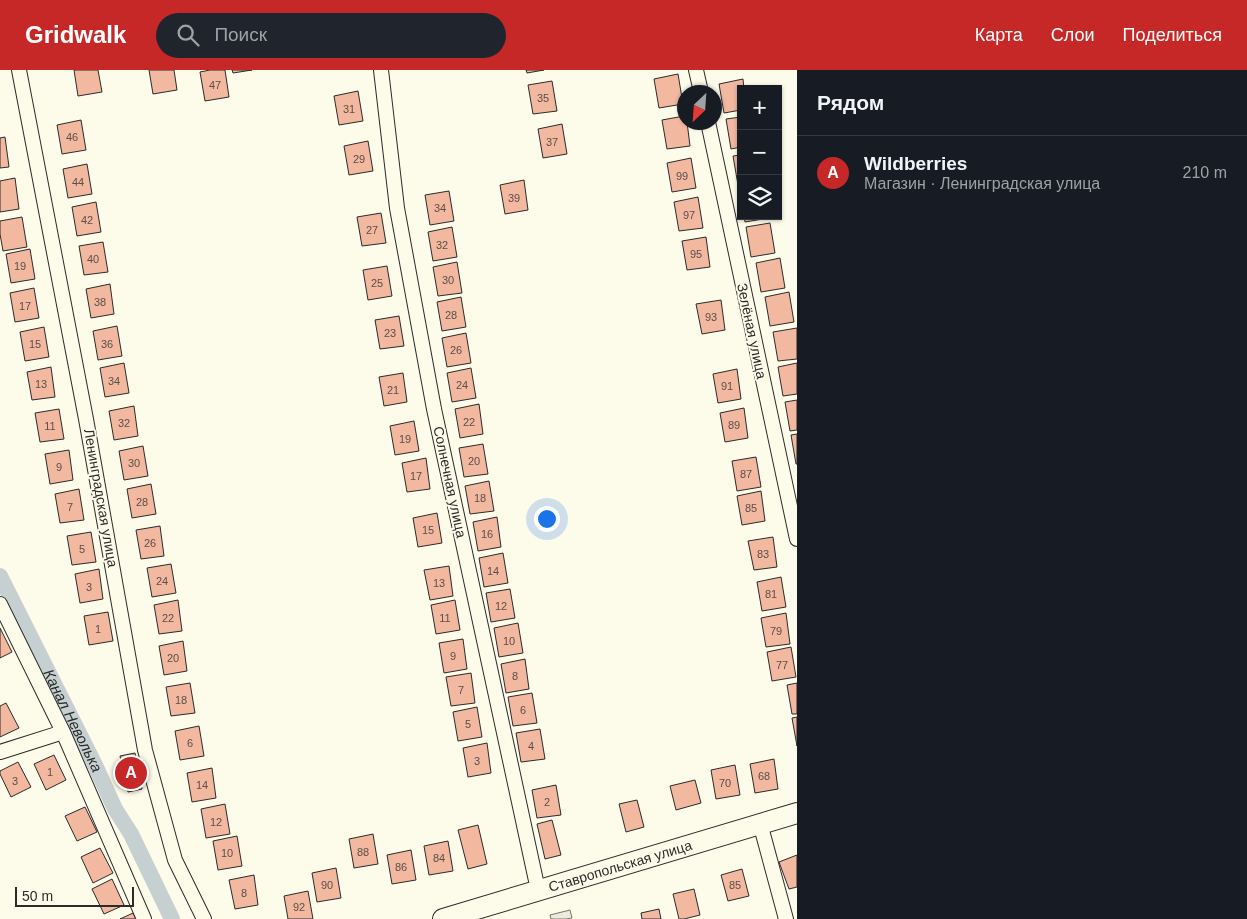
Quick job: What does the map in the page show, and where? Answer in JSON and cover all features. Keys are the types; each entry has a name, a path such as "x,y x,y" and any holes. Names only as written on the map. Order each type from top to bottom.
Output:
{"main road":[{"name":"Ставропольская улица","path":"444,919 797,813"}],"street":[{"name":"Ленинградская улица","path":"19,70 86,419 145,750 175,860 204,919"},
{"name":"Солнечная улица","path":"381,70 397,208 434,409 538,890"},
{"path":"696,70 699,85"},
{"name":"Зелёная улица","path":"710,130 797,538"},
{"path":"0,604 64,732 144,919"},
{"path":"0,752 64,732"},
{"path":"760,823 786,919"}],"shaded area":[{"path":"570,910 572,918 551,919 550,915"}],"building":[{"path":"74,70 98,70 102,92 78,96"},
{"path":"149,70 174,70 177,90 153,94"},
{"path":"225,70 229,97 205,101 200,72"},
{"path":"232,70 252,70 233,73"},
{"path":"526,70 544,70 527,73"},
{"path":"678,74 680,85 677,85 677,105 659,108 654,79"},
{"path":"743,79 744,85 737,85 737,111 724,113 722,85 719,84"},
{"path":"552,81 557,111 533,114 528,85"},
{"path":"358,91 363,121 339,125 334,96"},
{"path":"677,117 677,130 688,130 690,146 667,149 662,120"},
{"path":"737,118 737,148 731,149 726,119"},
{"path":"81,120 86,150 62,154 57,125"},
{"path":"562,124 567,154 543,158 538,129"},
{"path":"5,137 9,167 0,168 0,138"},
{"path":"368,141 373,171 349,175 344,146"},
{"path":"733,156 737,156 737,179"},
{"path":"691,158 696,188 672,192 667,163"},
{"path":"87,164 92,194 68,198 63,169"},
{"path":"15,178 19,209 0,212 0,181"},
{"path":"524,180 528,210 505,214 500,185"},
{"path":"449,191 454,221 430,225 425,195"},
{"path":"698,197 703,228 679,231 674,202"},
{"path":"96,202 101,232 77,236 72,207"},
{"path":"381,213 386,243 362,246 357,217"},
{"path":"22,217 27,247 3,251 0,221"},
{"path":"770,223 775,253 751,257 746,227"},
{"path":"452,227 457,257 433,261 428,232"},
{"path":"706,237 710,267 687,270 682,241"},
{"path":"103,242 108,272 84,275 79,246"},
{"path":"30,249 35,279 11,283 6,254"},
{"path":"780,258 785,288 761,292 756,263"},
{"path":"457,262 462,293 438,296 433,267"},
{"path":"387,266 392,296 368,300 363,270"},
{"path":"110,284 114,314 91,318 86,289"},
{"path":"34,288 39,318 15,322 10,293"},
{"path":"789,292 794,322 770,326 765,297"},
{"path":"461,297 466,327 442,331 437,302"},
{"path":"721,300 725,330 702,334 696,304"},
{"path":"399,316 404,346 380,349 375,320"},
{"path":"117,326 122,356 98,360 93,331"},
{"path":"44,327 49,357 25,361 20,332"},
{"path":"797,328 797,359 778,361 773,332"},
{"path":"466,333 471,363 447,367 442,338"},
{"path":"124,363 129,393 105,397 100,368"},
{"path":"797,363 797,394 783,396 778,367"},
{"path":"51,367 55,397 32,400 27,372"},
{"path":"471,368 476,398 452,402 447,373"},
{"path":"737,369 741,399 718,403 713,374"},
{"path":"403,373 407,402 384,406 379,377"},
{"path":"797,400 797,430 790,431 785,402"},
{"path":"479,404 483,434 460,438 455,409"},
{"path":"134,406 138,436 114,440 109,411"},
{"path":"744,408 748,438 725,442 720,413"},
{"path":"59,409 64,439 40,442 35,413"},
{"path":"414,421 419,451 395,455 390,426"},
{"path":"797,434 797,464 796,464 791,435"},
{"path":"483,444 488,474 464,477 459,448"},
{"path":"143,446 148,476 124,480 119,451"},
{"path":"69,450 73,480 50,484 45,454"},
{"path":"756,457 761,487 737,491 732,461"},
{"path":"426,458 430,489 407,492 402,463"},
{"path":"489,481 494,511 470,514 465,486"},
{"path":"151,484 156,514 132,518 127,489"},
{"path":"79,489 84,520 60,523 55,494"},
{"path":"761,491 765,521 742,525 737,496"},
{"path":"437,513 442,543 418,547 413,518"},
{"path":"497,517 501,547 478,551 473,522"},
{"path":"160,526 164,556 141,559 136,530"},
{"path":"91,532 96,562 72,565 67,536"},
{"path":"773,537 777,567 754,570 748,541"},
{"path":"503,553 508,583 484,587 479,558"},
{"path":"171,564 176,593 152,597 147,568"},
{"path":"449,566 453,596 430,600 424,570"},
{"path":"99,569 103,599 80,603 75,574"},
{"path":"781,577 786,607 762,611 757,582"},
{"path":"510,589 515,618 491,622 486,593"},
{"path":"178,600 182,631 159,634 154,605"},
{"path":"455,600 460,630 436,634 431,605"},
{"path":"108,612 113,641 89,645 84,616"},
{"path":"786,613 790,644 766,647 761,618"},
{"path":"518,623 523,653 499,657 494,628"},
{"path":"0,628 12,652 0,658"},
{"path":"463,639 467,669 444,673 439,643"},
{"path":"183,641 187,671 164,675 159,646"},
{"path":"791,647 796,677 772,681 767,652"},
{"path":"525,659 529,689 506,693 501,664"},
{"path":"471,673 475,703 451,706 446,677"},
{"path":"190,683 195,713 171,716 166,687"},
{"path":"797,683 797,714 792,714 787,685"},
{"path":"532,693 537,723 513,726 508,697"},
{"path":"6,703 19,728 0,737 0,706"},
{"path":"477,707 482,737 458,741 453,712"},
{"path":"797,717 797,746 792,718"},
{"path":"199,726 204,756 180,760 175,731"},
{"path":"540,729 545,759 521,762 516,733"},
{"path":"487,743 491,773 468,777 463,748"},
{"path":"135,753 142,789 128,792 120,756"},
{"path":"54,755 66,780 46,790 34,764"},
{"path":"774,759 778,789 755,793 750,764"},
{"path":"18,762 31,787 11,797 0,771"},
{"path":"735,765 740,795 716,799 711,770"},
{"path":"212,768 216,798 192,802 187,773"},
{"path":"695,780 701,803 676,810 670,786"},
{"path":"556,785 561,815 537,818 532,790"},
{"path":"637,800 644,827 626,832 619,804"},
{"path":"225,804 230,834 206,838 201,809"},
{"path":"85,807 97,832 77,841 65,816"},
{"path":"552,820 561,855 545,859 537,824"},
{"path":"478,825 487,864 468,869 458,830"},
{"path":"373,834 378,864 354,868 349,839"},
{"path":"237,836 242,866 218,870 213,841"},
{"path":"448,841 453,871 429,875 424,846"},
{"path":"100,848 113,873 93,883 81,857"},
{"path":"411,850 416,880 392,884 387,855"},
{"path":"797,855 797,887 789,889 779,862"},
{"path":"336,868 341,898 317,902 312,873"},
{"path":"742,869 749,896 728,901 721,875"},
{"path":"254,875 258,905 235,909 229,880"},
{"path":"112,879 124,905 104,914 92,889"},
{"path":"694,889 700,915 679,919 673,894"},
{"path":"308,891 313,919 288,919 284,896"},
{"path":"659,909 661,919 642,919 641,913"},
{"path":"133,913 136,919 120,919"}],"waterway":[{"name":"Канал Неволька","path":"0,576 95,765 115,809 131,834 172,919"}],"place":[{"name":"Wildberries","path":"131,773"}]}
